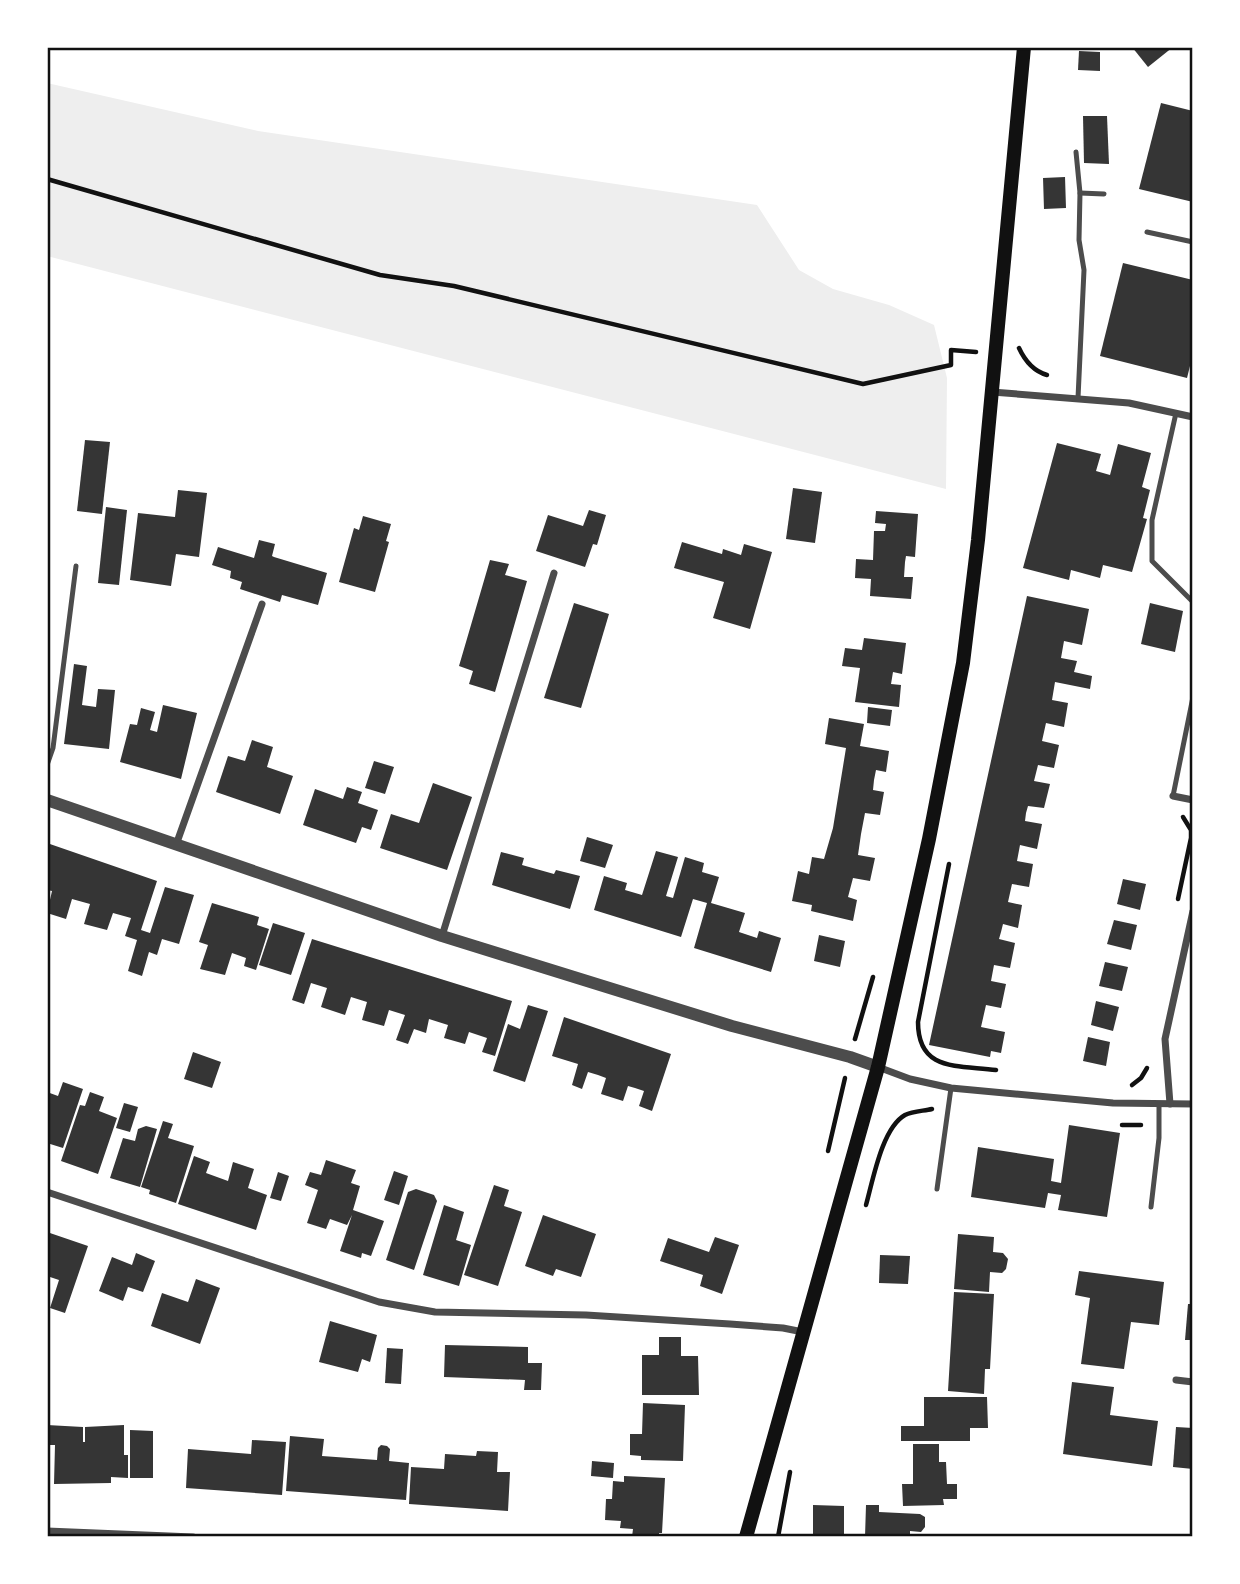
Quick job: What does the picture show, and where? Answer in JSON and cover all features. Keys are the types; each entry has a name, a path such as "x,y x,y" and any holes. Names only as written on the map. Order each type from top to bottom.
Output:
{"main road":[{"path":"746,1537 878,1067 929,839 963,663 992,392 1024,47"}],"street":[{"path":"992,392 1129,404 1193,417"},
{"path":"442,936 554,573"},
{"path":"176,845 262,604"},
{"path":"1173,796 1193,800"},
{"path":"47,800 442,936 732,1026 850,1057 910,1079 951,1087 1113,1104 1193,1104"},
{"path":"1170,1104 1165,1039 1193,911"},
{"path":"47,1192 379,1302 435,1312 586,1315 744,1325 803,1332"},
{"path":"1176,1380 1193,1382"},
{"path":"47,1531 193,1537"}],"lane":[{"path":"1076,152 1080,193 1078,221 1084,270 1078,398"},
{"path":"1080,193 1104,194"},
{"path":"1147,232 1193,242"},
{"path":"1176,413 1152,520 1152,561 1193,602"},
{"path":"47,765 53,748 76,566"},
{"path":"1173,796 1193,697"},
{"path":"937,1189 951,1087"},
{"path":"1151,1207 1160,1125 1159,1104"}],"path":[{"path":"47,179 380,275 454,286 863,384 951,365 951,350 964,351"},
{"path":"1018,338 1024,358 1037,372 1079,377"},
{"path":"1173,812 1182,816 1191,830 1177,904"},
{"path":"951,854 918,1033 925,1053 937,1063 1003,1072"},
{"path":"850,1057 876,964"},
{"path":"1121,1087 1133,1084 1141,1078 1150,1062"},
{"path":"864,1210 884,1144 897,1121 908,1113 932,1109 948,1110"},
{"path":"1115,1124 1160,1125"}],"shaded area":[{"path":"47,83 258,131 757,205 799,270 833,289 889,305 934,325 947,378 946,489 47,256"}],"building":[{"path":"1132,47 1173,47 1148,67"},
{"path":"1079,51 1100,52 1100,71 1078,70"},
{"path":"1161,103 1193,111 1193,202 1139,189"},
{"path":"1083,116 1107,116 1109,164 1084,163"},
{"path":"1065,177 1066,208 1044,209 1043,178"},
{"path":"1123,263 1193,280 1193,354 1187,378 1100,356"},
{"path":"85,440 110,442 102,514 77,511"},
{"path":"1057,443 1101,454 1096,471 1110,475 1118,444 1151,453 1142,487 1150,490 1143,518 1147,519 1132,572 1103,565 1100,578 1071,570 1069,580 1023,568"},
{"path":"793,488 822,492 815,543 786,539"},
{"path":"178,490 207,493 199,557 176,554 171,586 130,580 138,513 175,517"},
{"path":"106,507 127,510 119,585 98,583"},
{"path":"589,510 606,515 597,545 593,544 585,567 536,551 548,515 583,526"},
{"path":"876,511 918,514 915,557 906,556 905,562 904,577 913,577 911,599 870,596 871,579 855,578 856,559 873,560 874,531 885,531 886,524 875,523"},
{"path":"363,516 391,524 386,541 389,542 375,592 339,582 354,528 359,530"},
{"path":"259,540 275,544 274,557 327,573 318,605 282,595 280,602 240,589 242,582 230,578 231,571 212,565 218,547 254,558"},
{"path":"682,542 722,554 723,549 741,555 744,544 772,552 750,629 713,618 724,582 674,568"},
{"path":"490,560 509,564 505,575 527,581 495,692 469,684 473,671 459,666"},
{"path":"1027,596 1089,609 1082,645 1064,641 1061,658 1077,661 1074,672 1092,676 1090,689 1055,682 1052,700 1068,703 1064,727 1046,723 1042,741 1059,745 1054,768 1038,765 1034,781 1050,784 1044,808 1028,806 1026,813 1025,821 1042,824 1037,849 1020,845 1017,861 1033,864 1029,887 1012,884 1008,902 1022,905 1018,928 1003,924 999,939 1015,943 1010,968 994,965 991,981 1006,984 1001,1008 986,1005 981,1027 1005,1032 1001,1053 991,1051 990,1057 929,1045"},
{"path":"574,603 609,614 581,708 544,698"},
{"path":"1150,603 1183,611 1175,652 1141,644"},
{"path":"864,638 906,643 902,674 893,672 891,684 901,685 899,707 855,702 860,668 842,666 845,648 862,650"},
{"path":"74,664 87,666 82,705 96,707 98,689 115,690 109,749 64,744"},
{"path":"163,705 197,713 181,779 120,762 130,724 137,725 141,708 155,712 150,730 157,732"},
{"path":"868,707 892,710 890,726 867,723"},
{"path":"829,718 864,724 860,746 889,751 886,772 876,770 874,780 873,790 884,792 880,815 865,813 858,855 875,858 870,881 853,878 848,897 857,900 853,921 811,911 812,905 792,901 798,871 809,874 812,857 824,859 833,828 846,748 825,744"},
{"path":"252,740 273,747 267,767 293,776 280,814 216,792 228,756 245,761"},
{"path":"374,761 394,767 385,794 365,788"},
{"path":"433,783 472,797 447,870 380,848 391,814 419,823"},
{"path":"347,787 362,792 358,803 378,810 371,830 362,827 356,843 303,825 315,789 343,799"},
{"path":"587,837 613,845 605,868 580,861"},
{"path":"47,843 157,881 141,930 150,933 165,887 194,895 179,944 162,939 157,955 149,952 142,976 128,971 137,940 125,936 131,918 113,913 107,930 84,924 90,904 72,899 66,919 47,913 52,891 47,890"},
{"path":"656,851 678,857 666,896 673,898 685,857 704,863 702,872 719,877 711,903 745,913 739,932 757,938 759,931 781,938 771,972 694,948 707,903 693,899 681,937 594,910 604,876 627,883 625,890 642,895"},
{"path":"501,852 524,858 522,865 554,874 556,870 580,876 570,909 492,885"},
{"path":"1123,879 1146,884 1140,910 1117,904"},
{"path":"212,903 259,917 257,925 269,929 256,970 244,966 246,958 232,953 225,975 200,969 208,945 199,942"},
{"path":"1114,920 1137,925 1131,950 1107,944"},
{"path":"273,923 305,933 291,975 259,965"},
{"path":"819,935 845,941 840,967 814,961"},
{"path":"312,939 512,1001 495,1056 482,1052 487,1038 469,1032 465,1044 444,1038 448,1025 429,1019 426,1033 414,1029 408,1044 396,1040 405,1015 389,1010 384,1026 362,1020 367,1002 351,997 345,1015 321,1007 327,988 311,983 304,1004 292,1000"},
{"path":"1105,962 1128,967 1122,991 1099,986"},
{"path":"1096,1001 1119,1007 1113,1031 1091,1025"},
{"path":"528,1005 548,1011 525,1082 493,1071 508,1024 520,1029"},
{"path":"564,1017 671,1054 652,1111 639,1106 644,1091 635,1088 628,1086 623,1101 601,1094 606,1078 598,1075 588,1072 582,1089 572,1085 578,1064 552,1056"},
{"path":"1088,1037 1110,1042 1106,1066 1083,1061"},
{"path":"193,1052 221,1062 212,1088 184,1079"},
{"path":"63,1082 83,1089 63,1148 47,1143 47,1092 58,1096"},
{"path":"90,1092 104,1097 99,1111 117,1118 98,1174 61,1161 80,1105 85,1106"},
{"path":"124,1103 138,1107 130,1132 116,1128"},
{"path":"163,1121 173,1124 168,1138 194,1146 176,1203 149,1194 150,1190 141,1187"},
{"path":"1069,1125 1120,1133 1107,1217 1058,1210 1061,1195 1048,1193 1045,1208 971,1197 978,1147 1054,1159 1051,1181 1061,1183"},
{"path":"146,1126 157,1129 140,1187 110,1178 123,1138 135,1141 138,1129"},
{"path":"194,1156 210,1162 206,1173 228,1181 233,1162 254,1169 248,1188 267,1195 256,1230 178,1204"},
{"path":"326,1160 356,1170 351,1183 360,1186 353,1210 384,1221 371,1256 362,1253 361,1258 340,1251 352,1215 347,1225 330,1219 326,1229 307,1223 318,1190 305,1185 310,1172 321,1175"},
{"path":"394,1171 408,1176 399,1205 384,1200"},
{"path":"278,1172 289,1176 281,1201 270,1198"},
{"path":"494,1185 509,1190 504,1206 522,1212 498,1286 464,1275"},
{"path":"416,1189 434,1195 437,1201 414,1270 386,1260 408,1192"},
{"path":"444,1205 464,1212 456,1240 471,1245 459,1286 423,1275"},
{"path":"543,1215 596,1234 581,1277 556,1269 553,1276 525,1266"},
{"path":"47,1232 88,1246 65,1313 50,1308 59,1280 47,1276"},
{"path":"958,1234 994,1237 993,1252 1003,1253 1008,1259 1006,1269 1002,1273 990,1272 989,1292 954,1289"},
{"path":"715,1237 739,1245 722,1294 700,1286 703,1275 660,1261 668,1238 709,1252"},
{"path":"136,1253 155,1261 143,1292 128,1287 123,1301 99,1291 112,1257 132,1265"},
{"path":"880,1255 910,1256 908,1284 879,1283"},
{"path":"1079,1271 1164,1282 1159,1325 1131,1322 1124,1369 1081,1364 1090,1298 1075,1295"},
{"path":"196,1279 220,1288 200,1344 151,1326 162,1293 188,1302"},
{"path":"954,1292 994,1294 990,1369 985,1369 984,1394 948,1391"},
{"path":"1188,1304 1193,1304 1193,1340 1185,1340"},
{"path":"330,1321 377,1335 370,1362 362,1359 358,1372 319,1362"},
{"path":"659,1337 681,1337 681,1356 698,1356 699,1395 642,1395 642,1355 659,1355"},
{"path":"445,1345 528,1347 528,1363 542,1363 541,1390 524,1390 525,1380 444,1377"},
{"path":"387,1348 403,1349 401,1384 385,1383"},
{"path":"1072,1382 1114,1387 1110,1415 1158,1421 1152,1466 1063,1454"},
{"path":"924,1397 987,1397 988,1428 970,1428 970,1441 901,1441 901,1426 924,1426"},
{"path":"643,1403 685,1405 683,1461 641,1460 641,1456 630,1455 630,1434 642,1434"},
{"path":"47,1425 83,1427 85,1442 85,1427 124,1425 124,1455 128,1455 128,1478 111,1477 111,1483 54,1484 55,1445 47,1445"},
{"path":"1176,1427 1193,1428 1193,1469 1173,1467"},
{"path":"130,1430 153,1431 153,1478 130,1478"},
{"path":"290,1436 324,1439 322,1456 377,1460 378,1448 381,1445 387,1446 390,1449 389,1461 409,1463 406,1500 286,1491"},
{"path":"252,1440 286,1442 282,1495 186,1488 188,1449 251,1454"},
{"path":"913,1444 939,1444 939,1462 946,1462 947,1484 957,1484 957,1499 943,1499 944,1505 903,1506 902,1484 913,1484"},
{"path":"477,1451 498,1452 497,1472 510,1472 508,1511 409,1504 411,1467 444,1469 445,1454 476,1456"},
{"path":"592,1461 614,1463 613,1478 591,1476"},
{"path":"624,1476 665,1478 662,1533 659,1533 659,1537 632,1537 633,1529 620,1528 621,1521 605,1520 606,1499 612,1499 613,1481 624,1482"},
{"path":"813,1505 844,1506 844,1535 813,1535"},
{"path":"866,1505 879,1505 879,1512 920,1514 925,1517 925,1527 921,1532 910,1531 910,1537 865,1537"}]}
